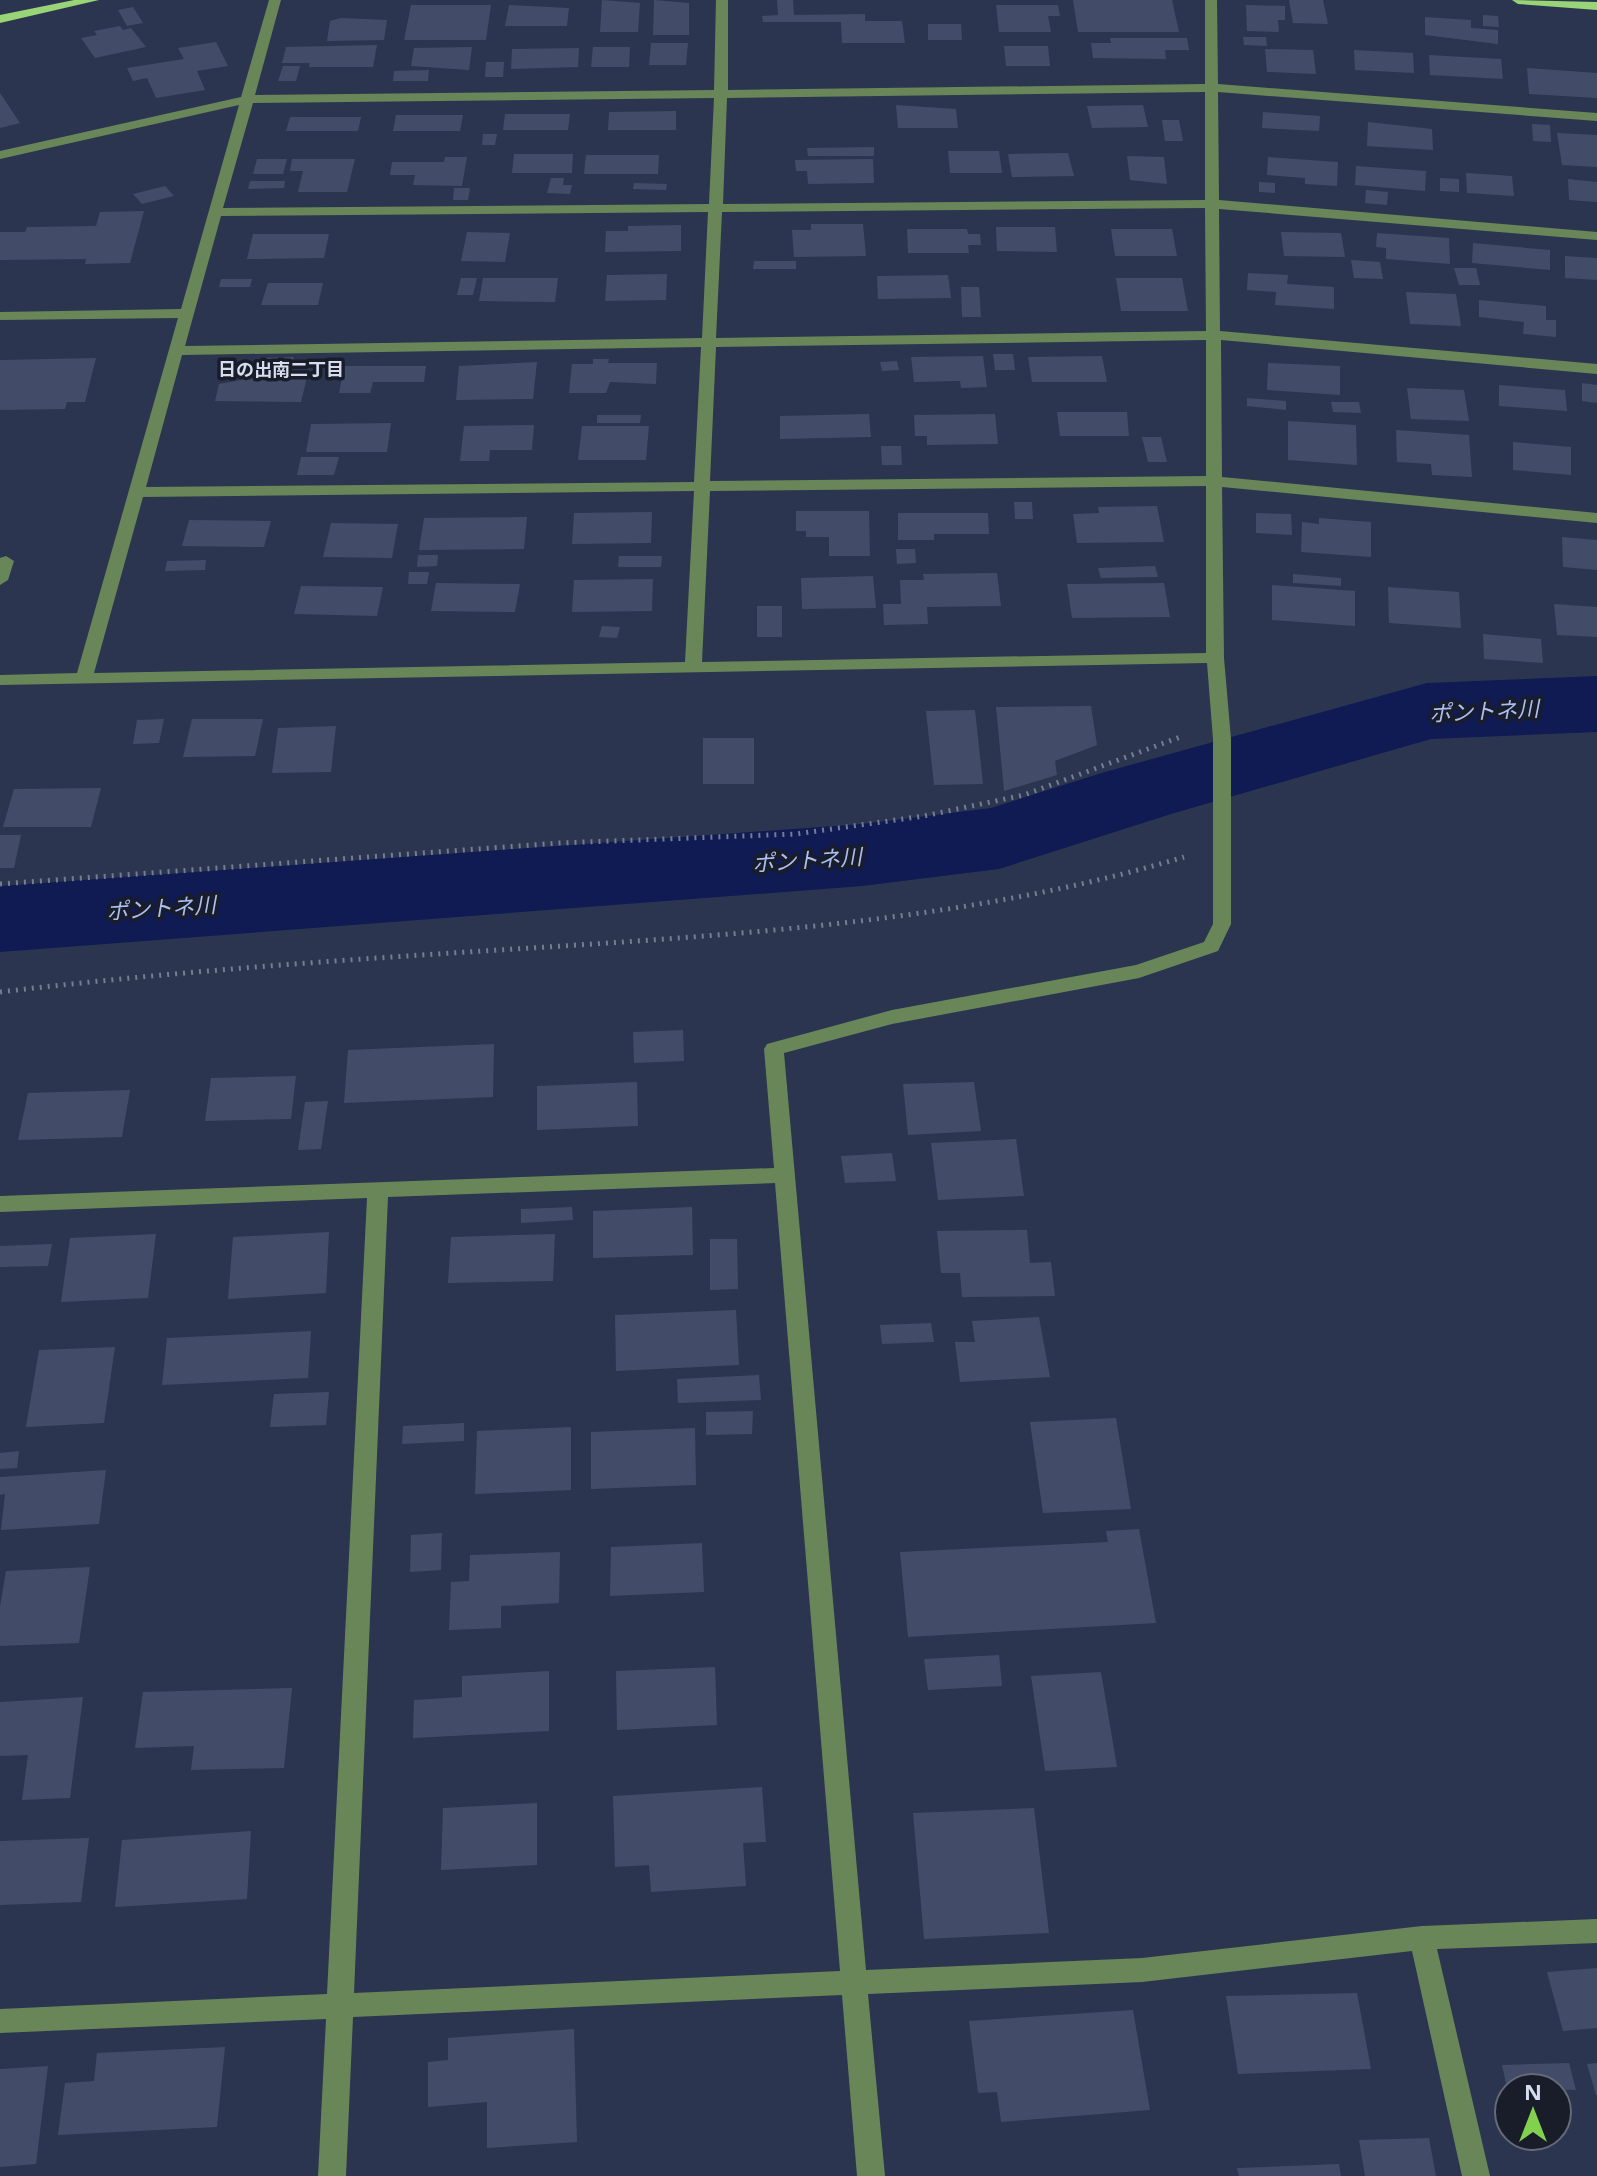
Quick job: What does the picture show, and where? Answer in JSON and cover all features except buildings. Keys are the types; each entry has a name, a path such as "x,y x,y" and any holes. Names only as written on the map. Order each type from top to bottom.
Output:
{"main road":[{"path":"0,19 93,0"},
{"path":"1518,0 1597,6"}],"street":[{"path":"84,678 275,0"},
{"path":"693,669 721,91 722,0"},
{"path":"871,2176 774,1049 892,1017 1139,971 1211,946 1222,924 1221,730 1215,658 1211,481 1211,0"},
{"path":"0,155 248,99 721,91 1213,88 1597,117"},
{"path":"216,212 1213,204 1597,236"},
{"path":"0,316 187,313"},
{"path":"177,351 1212,335 1597,369"},
{"path":"138,492 1211,481 1597,518"},
{"path":"0,580 6,561"},
{"path":"0,680 1215,658"},
{"path":"0,1204 785,1175"},
{"path":"332,2176 378,1189"},
{"path":"0,2021 1142,1970 1422,1938 1597,1931"},
{"path":"1422,1938 1476,2176"}],"path":[{"path":"0,884 559,843 796,834 924,816 1024,795 1221,730"},
{"path":"0,992 145,975 324,961 686,939 952,909 1113,880 1223,834"}],"waterway":[{"name":"ポントネ川","path":"0,919 862,855 999,838 1138,793 1427,711 1597,704"}],"district":[{"name":"日の出南二丁目","path":"281,369"}]}
